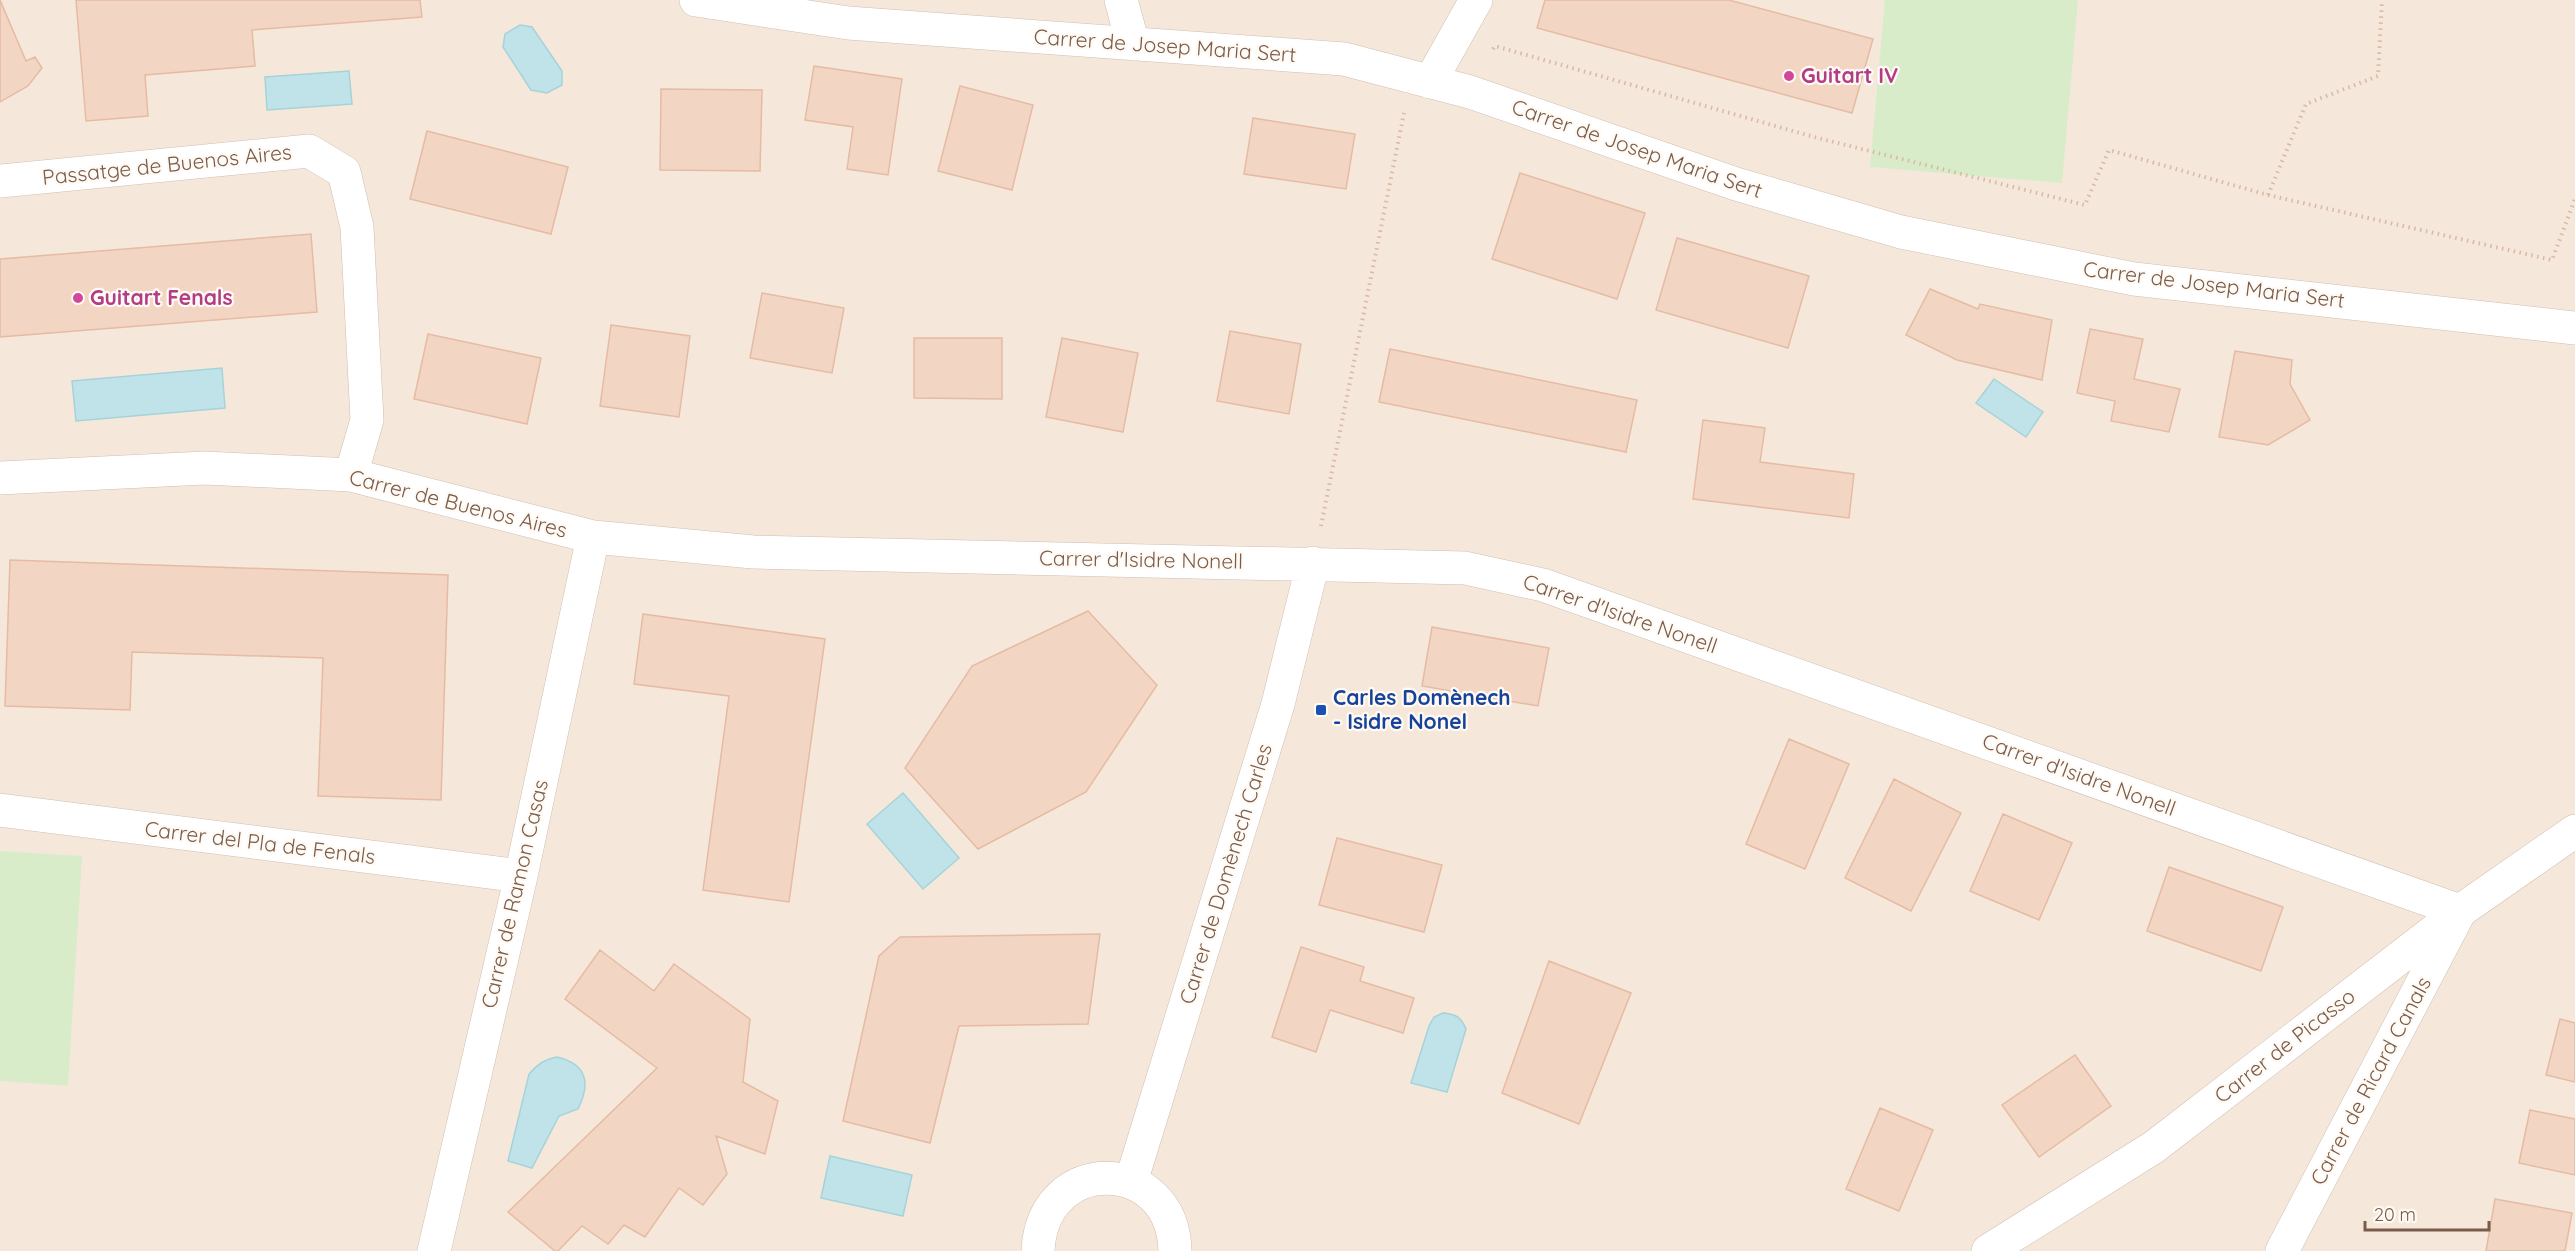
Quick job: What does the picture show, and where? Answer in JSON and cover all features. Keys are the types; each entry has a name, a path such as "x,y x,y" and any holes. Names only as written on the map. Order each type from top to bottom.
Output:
{"street":[{"name":"Carrer de Josep Maria Sert","path":"696,0 848,23 1344,60 1470,92 1736,184 1901,232 2134,279 2575,328"},
{"path":"1121,0 1133,44"},
{"path":"1421,79 1476,0"},
{"name":"Passatge de Buenos Aires","path":"0,181 309,151 344,172 357,227 367,420 351,475"},
{"name":"Carrer de Buenos Aires","path":"0,478 205,468 351,475 593,537"},
{"name":"Carrer d'Isidre Nonell","path":"593,537 753,552 1466,568 1543,585 2460,911"},
{"name":"Carrer de Ramon Casas","path":"434,1251 521,876 593,537"},
{"name":"Carrer de Domènech Carles","path":"1131,1182 1278,704 1313,563"},
{"name":"Carrer del Pla de Fenals","path":"0,810 521,876"},
{"name":"Carrer de Picasso","path":"1988,1251 2154,1147 2460,911 2575,831"},
{"name":"Carrer de Ricard Canals","path":"2282,1251 2460,911"},
{"path":"1038,1251 1038,1232 1047,1210 1063,1193 1084,1181 1108,1178 1131,1182 1151,1194 1166,1211 1175,1233 1175,1251"}],"path":[{"path":"2268,195 2306,104 2378,76 2382,0"},
{"path":"1470,92 1495,46 1814,137 2085,205 2109,150 2268,195 2552,260 2575,199"},
{"path":"1313,563 1421,79"}],"shaded area":[{"path":"0,0 2575,0 2575,1251 0,1251"}],"green space":[{"path":"1885,0 2078,0 2062,183 1870,167"},
{"path":"0,851 82,856 68,1086 0,1081"}],"water":[{"path":"520,25 532,27 562,71 562,85 547,93 531,90 503,47 505,34"},
{"path":"349,71 352,104 267,110 265,77"},
{"path":"222,368 225,408 76,421 72,381"},
{"path":"1994,379 2043,412 2026,437 1976,403"},
{"path":"903,793 959,858 923,889 867,824"},
{"path":"1443,1013 1458,1017 1466,1029 1447,1092 1411,1083 1429,1026 1434,1017"},
{"path":"557,1057 575,1064 584,1076 584,1091 578,1109 559,1116 532,1168 508,1161 529,1074 542,1062"},
{"path":"830,1156 912,1175 903,1216 821,1198"}],"building":[{"path":"0,0 26,61 35,57 42,68 28,86 0,102"},
{"path":"76,0 420,0 422,17 252,30 255,66 145,75 148,116 86,121"},
{"name":"Guitart IV","path":"1545,0 1729,0 1873,39 1852,113 1537,28"},
{"path":"814,66 902,79 888,175 847,169 853,127 805,120"},
{"path":"960,86 1033,105 1012,190 938,171"},
{"path":"661,89 762,90 760,171 660,170"},
{"path":"1253,118 1355,134 1346,189 1244,174"},
{"path":"427,131 568,167 551,234 410,199"},
{"path":"1520,173 1645,213 1617,299 1492,259"},
{"path":"311,234 317,312 0,337 0,259"},
{"path":"1677,238 1809,276 1788,348 1656,310"},
{"path":"1930,289 1978,309 1980,304 2052,320 2042,380 1957,360 1906,335"},
{"path":"762,293 844,308 832,373 750,358"},
{"path":"611,325 690,336 679,417 600,406"},
{"path":"2090,329 2143,339 2134,379 2180,389 2169,432 2111,421 2115,401 2077,393"},
{"path":"1230,331 1301,344 1289,414 1217,401"},
{"path":"428,334 541,358 527,424 414,399"},
{"path":"914,338 1002,338 1002,399 914,398"},
{"path":"1062,338 1138,353 1123,432 1046,417"},
{"path":"1390,349 1637,400 1626,452 1379,402"},
{"path":"2235,351 2292,360 2290,384 2310,420 2268,445 2219,437"},
{"path":"1703,420 1765,428 1760,462 1854,474 1849,518 1693,499"},
{"path":"10,560 448,575 441,800 318,796 323,658 132,652 130,710 5,706"},
{"path":"1088,611 1157,685 1086,792 978,849 905,768 972,666"},
{"path":"643,614 825,639 789,902 703,890 729,696 634,684"},
{"path":"1432,627 1549,648 1538,706 1422,686"},
{"path":"1789,739 1849,764 1805,869 1746,844"},
{"path":"1894,779 1961,813 1911,911 1845,878"},
{"path":"2003,814 2072,843 2039,920 1970,891"},
{"path":"1337,838 1442,865 1424,932 1319,905"},
{"path":"2169,867 2283,907 2261,971 2147,931"},
{"path":"1100,934 1088,1024 959,1026 930,1143 843,1121 879,956 900,937"},
{"path":"1301,947 1364,967 1360,981 1414,998 1403,1033 1330,1010 1316,1052 1272,1037"},
{"path":"600,950 654,991 674,964 750,1019 743,1082 778,1101 765,1154 716,1136 727,1174 703,1205 679,1188 645,1237 624,1225 608,1244 582,1226 558,1251 555,1251 508,1212 657,1068 565,999"},
{"path":"1549,961 1631,993 1579,1124 1502,1093"},
{"path":"2560,1019 2575,1023 2575,1082 2546,1075"},
{"path":"2075,1055 2111,1106 2039,1157 2002,1105"},
{"path":"1880,1108 1933,1130 1899,1211 1846,1189"},
{"path":"2530,1110 2575,1119 2575,1175 2519,1163"},
{"path":"2495,1199 2572,1213 2565,1251 2486,1251"}],"place":[{"name":"Guitart IV","path":"1789,76"},
{"name":"Guitart Fenals","path":"78,298"},
{"name":"Carles Domènech - Isidre Nonel","path":"1321,710"}]}
